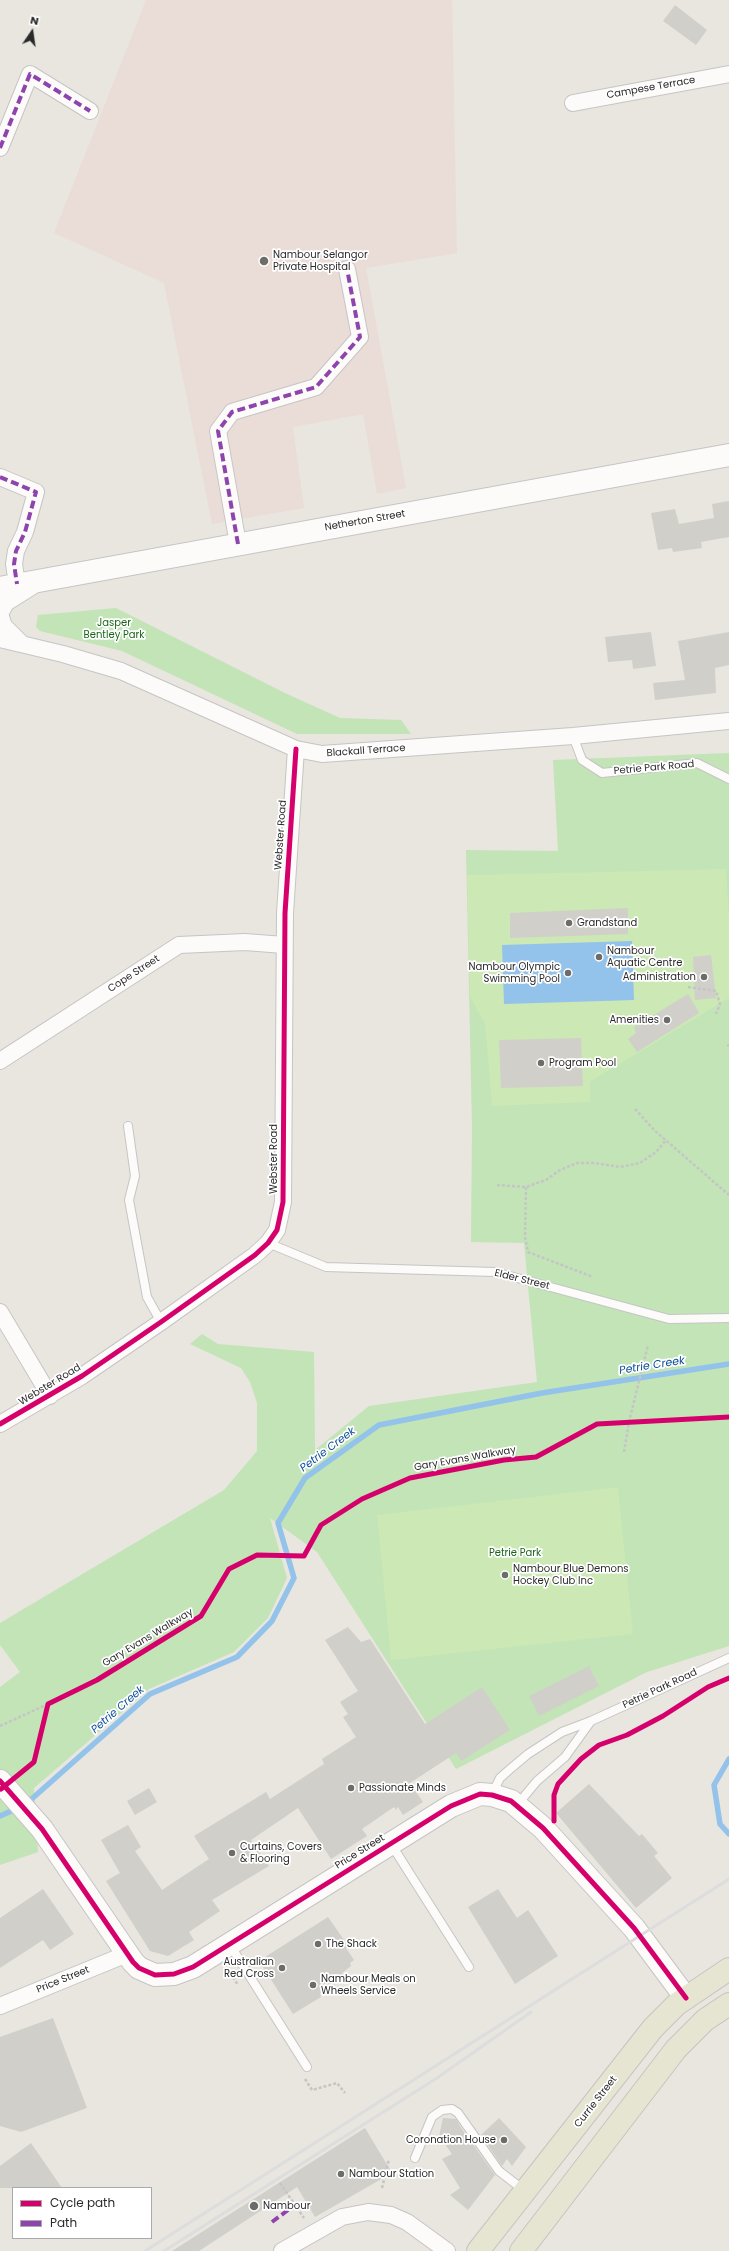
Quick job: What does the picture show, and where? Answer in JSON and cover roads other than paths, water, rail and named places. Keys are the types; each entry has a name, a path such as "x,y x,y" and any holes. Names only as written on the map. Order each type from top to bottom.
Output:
{"main road":[{"name":"Currie Street","path":"478,2251 526,2192 653,2028 686,1998 729,1969"},
{"path":"686,1998 705,2020"},
{"path":"521,2251 676,2049 705,2020 729,2004"}],"street":[{"path":"0,148 30,74 90,110"},
{"name":"Campese Terrace","path":"573,102 729,74"},
{"path":"238,544 218,431 232,412 316,387 360,337 347,269"},
{"name":"Netherton Street","path":"8,586 729,455"},
{"path":"0,477 36,492 25,532 16,551 8,586"},
{"path":"22,644 4,626 0,619 2,609 14,597 43,580"},
{"name":"Blackall Terrace","path":"0,639 101,664 136,676 296,748 322,754 573,736 729,721"},
{"name":"Webster Road","path":"0,1424 82,1376 161,1322 268,1243 277,1230 283,1202 284,946 296,748"},
{"name":"Cope Street","path":"0,1062 179,945 245,942 284,946"},
{"path":"0,1312 50,1396"},
{"name":"Price Street","path":"0,1781 42,1829 126,1954 139,1968 156,1975 165,1975 188,1969 451,1806 480,1794 492,1795 517,1805 543,1828 634,1928 686,1998"},
{"name":"Price Street","path":"0,2006 126,1954"},
{"path":"282,2251 342,2217 368,2212 404,2220 446,2251"}],"lane":[{"name":"Petrie Park Road","path":"573,736 582,760 602,773 697,763 729,779"},
{"path":"128,1126 134,1176 128,1200 147,1297 161,1322"},
{"name":"Elder Street","path":"268,1243 326,1267 495,1272 669,1319 729,1318"},
{"name":"Petrie Park Road","path":"492,1795 500,1778 528,1754 562,1732 591,1721 729,1658"},
{"name":"Petrie Park Road","path":"517,1805 537,1781 565,1757 591,1721"},
{"path":"391,1843 469,1967"},
{"path":"229,1944 307,2067"},
{"path":"415,2158 432,2117 442,2110 452,2109 458,2113 499,2171 526,2192"}],"water":[{"name":"Nambour Olympic Swimming Pool","path":"632,941 634,1000 504,1004 502,945"}],"waterway":[{"name":"Petrie Creek","path":"26,1804 150,1694 237,1657 272,1621 294,1578 278,1523 305,1478 379,1425 542,1393 729,1364"},
{"name":"Petrie Creek","path":"729,1759 714,1785 720,1824 729,1834"},
{"name":"Petrie Creek","path":"0,1816 18,1808"}],"railway":[{"path":"145,2251 729,1879"},
{"path":"164,2251 437,2078 531,2012"}],"place":[{"name":"Nambour Selangor Private Hospital","path":"264,261"},
{"name":"Grandstand","path":"569,923"},
{"name":"Nambour Aquatic Centre","path":"599,957"},
{"name":"Nambour Olympic Swimming Pool","path":"568,973"},
{"name":"Administration","path":"704,977"},
{"name":"Amenities","path":"667,1020"},
{"name":"Program Pool","path":"541,1063"},
{"name":"Nambour Blue Demons Hockey Club Inc","path":"505,1575"},
{"name":"Passionate Minds","path":"351,1788"},
{"name":"Curtains, Covers & Flooring","path":"232,1853"},
{"name":"The Shack","path":"318,1944"},
{"name":"Australian Red Cross","path":"282,1968"},
{"name":"Nambour Meals on Wheels Service","path":"313,1985"},
{"name":"Coronation House","path":"504,2140"},
{"name":"Nambour Station","path":"341,2174"},
{"name":"Nambour","path":"254,2206"}],"park label":[{"name":"Jasper Bentley Park","path":"114,628"},
{"name":"Petrie Park","path":"515,1553"}]}
